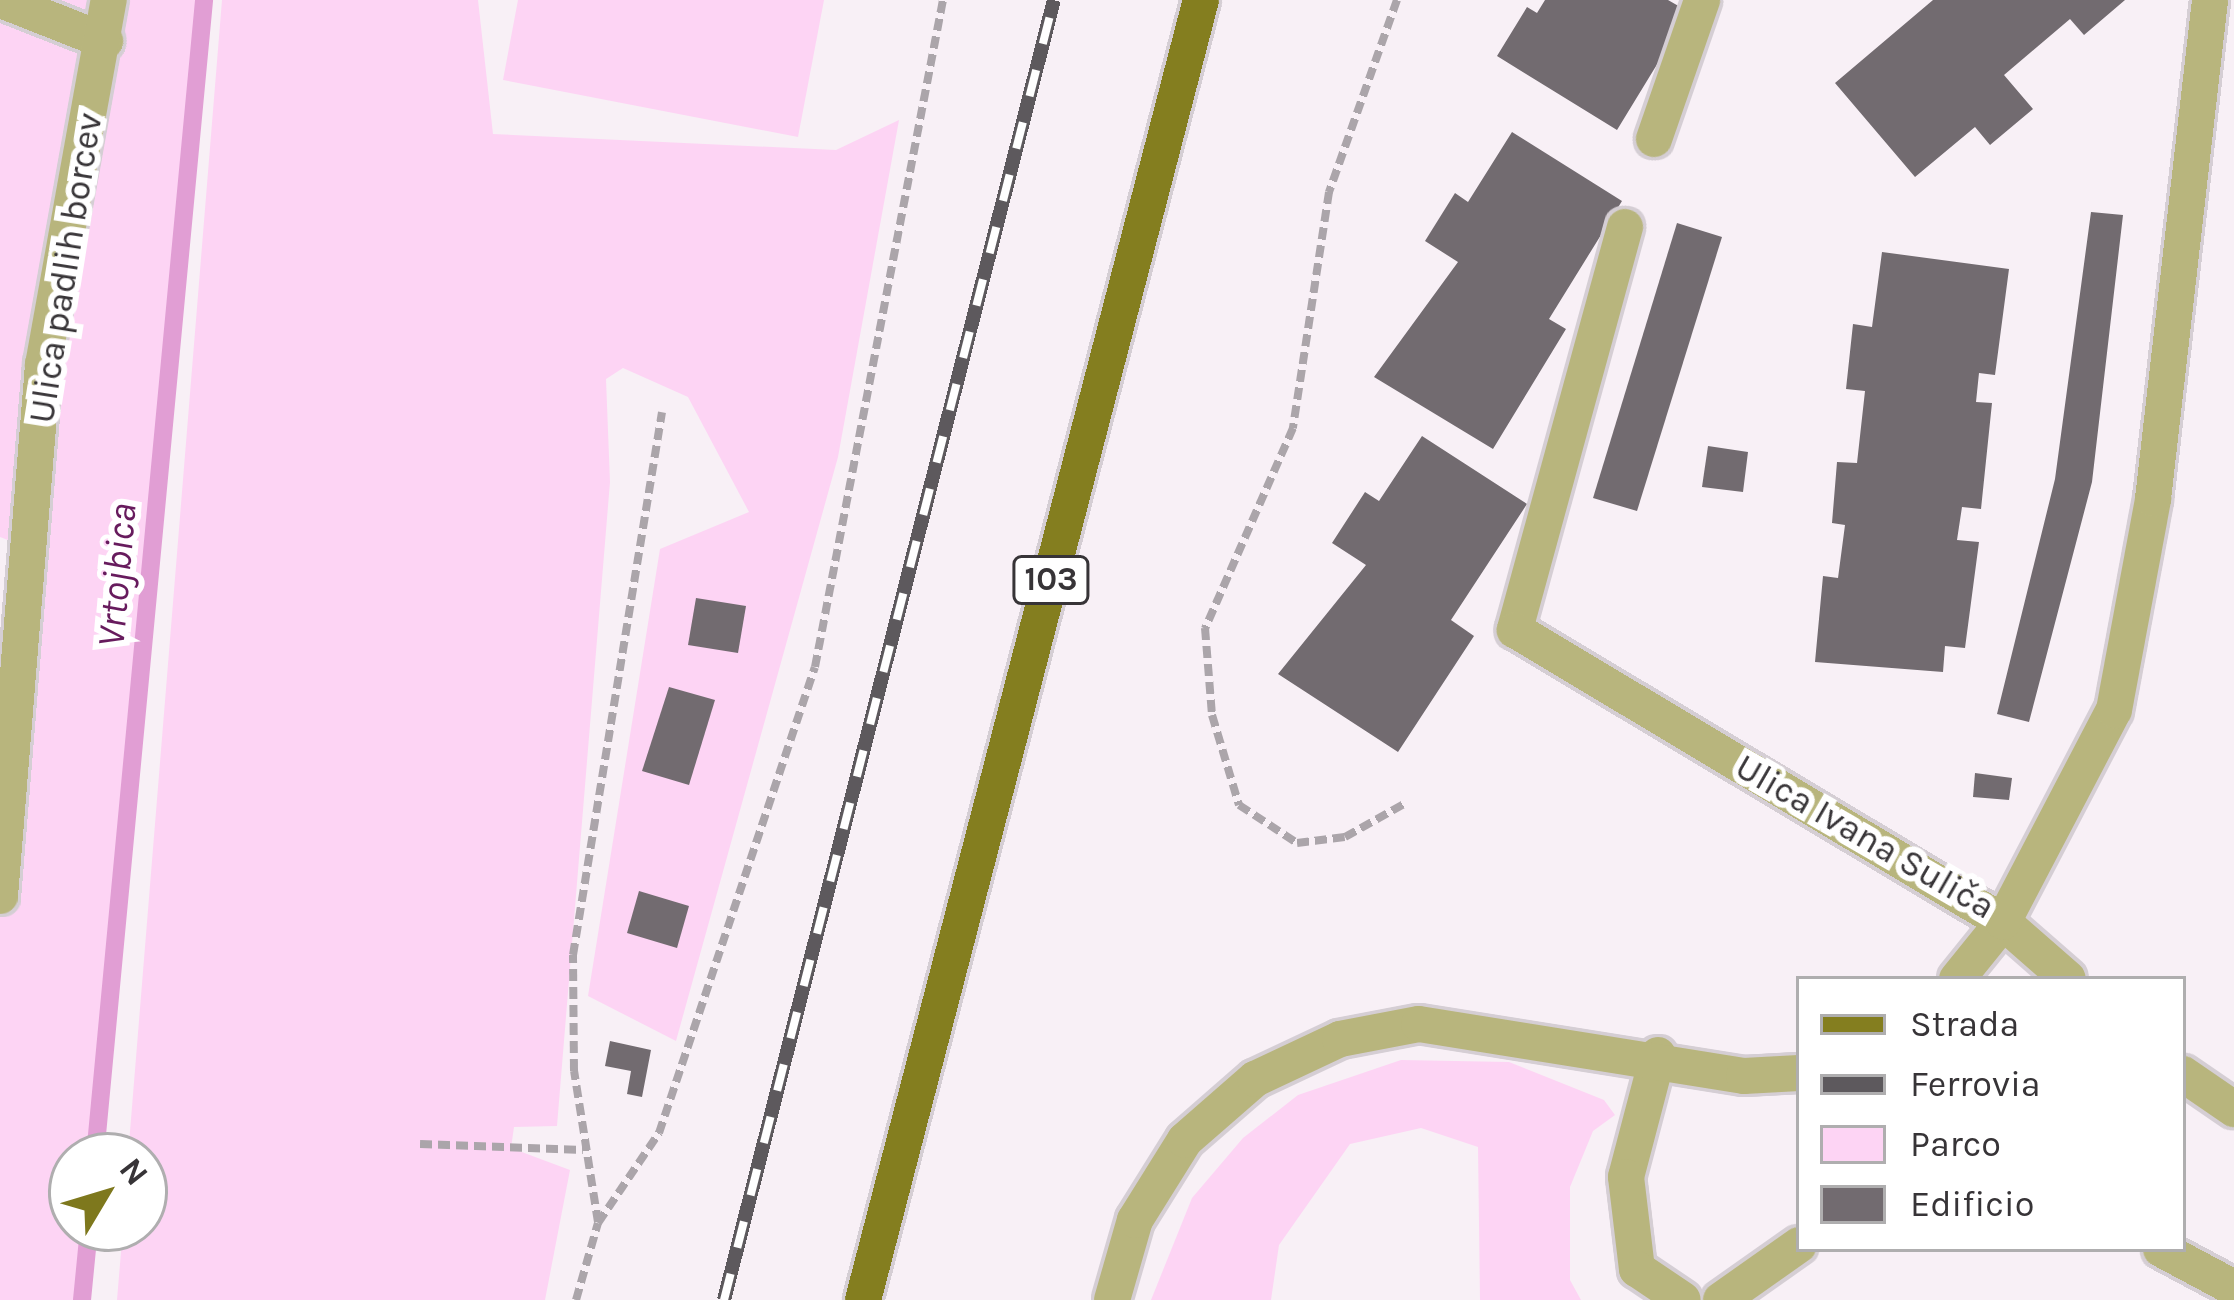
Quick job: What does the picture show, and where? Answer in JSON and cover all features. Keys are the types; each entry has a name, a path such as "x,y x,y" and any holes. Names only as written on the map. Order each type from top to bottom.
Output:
{"main road":[{"name":"103","path":"863,1300 1201,0"}],"street":[{"path":"1,0 105,40"},
{"name":"Ulica padlih borcev","path":"0,896 7,732 44,364 109,0"},
{"path":"1654,139 1702,0"},
{"name":"Ulica Ivana Suliča","path":"1625,226 1515,630 2003,922 2114,710 2153,499 2210,0"},
{"path":"1959,976 2003,922 2065,976"},
{"path":"1112,1300 1135,1220 1185,1140 1256,1079 1340,1039 1419,1024 1658,1055 1744,1076 1796,1072"},
{"path":"1658,1055 1626,1177 1637,1269 1683,1300"},
{"path":"2186,1076 2234,1109"},
{"path":"1721,1300 1796,1247"},
{"path":"2167,1252 2234,1288"}],"path":[{"path":"576,1300 598,1223 659,1133 815,667 944,0"},
{"path":"1397,0 1329,192 1293,428 1205,628 1212,715 1239,805 1297,843 1345,837 1404,804"},
{"path":"598,1223 583,1150 573,955 662,412"},
{"path":"420,1144 583,1150"}],"green space":[{"path":"0,0 202,0 97,1132 48,1132 48,1252 87,1252 82,1300 0,1300 0,871 21,545 0,537"},
{"path":"222,0 478,0 493,134 836,150 899,120 838,457 676,1041 588,996 660,549 749,512 688,397 623,368 606,379 610,482 557,1126 514,1127 511,1148 570,1170 545,1300 117,1300 121,1252 168,1252 168,1132 130,1132"},
{"path":"518,0 824,0 798,137 503,80"},
{"path":"1401,1060 1509,1062 1604,1100 1615,1115 1593,1131 1570,1187 1570,1280 1581,1300 1480,1300 1478,1147 1421,1128 1350,1144 1279,1245 1271,1300 1151,1300 1192,1198 1243,1138 1298,1095"}],"building":[{"path":"1545,0 1668,0 1689,12 1617,130 1497,56 1527,7 1537,13"},
{"path":"1933,0 2125,0 2084,35 2070,19 2004,75 2033,109 1990,145 1975,127 1915,177 1835,83"},
{"path":"1512,132 1622,201 1549,319 1566,329 1493,449 1374,377 1458,262 1425,241 1455,193 1468,202"},
{"path":"2091,212 2123,215 2092,482 2029,722 1997,714 2055,479"},
{"path":"1677,223 1722,237 1637,511 1593,498"},
{"path":"1882,252 2009,269 1995,375 1979,373 1976,402 1992,403 1981,509 1962,507 1957,540 1979,542 1965,648 1945,646 1943,672 1815,662 1823,576 1838,578 1845,525 1832,523 1837,462 1857,463 1865,391 1846,389 1853,324 1872,327"},
{"path":"1422,436 1527,504 1451,620 1474,636 1398,752 1278,674 1366,565 1332,543 1365,492 1379,501"},
{"path":"1708,446 1748,452 1743,492 1702,487"},
{"path":"696,598 746,606 738,653 688,645"},
{"path":"669,687 715,700 689,785 642,771"},
{"path":"1975,773 2012,778 2009,800 1973,797"},
{"path":"639,891 689,906 677,948 627,933"},
{"path":"610,1041 651,1050 642,1097 627,1094 631,1071 605,1066"}],"waterway":[{"name":"Vrtojbica","path":"97,1132 204,0"},
{"name":"Vrtojbica","path":"82,1300 87,1252"}],"railway":[{"path":"724,1300 1054,0"}]}
